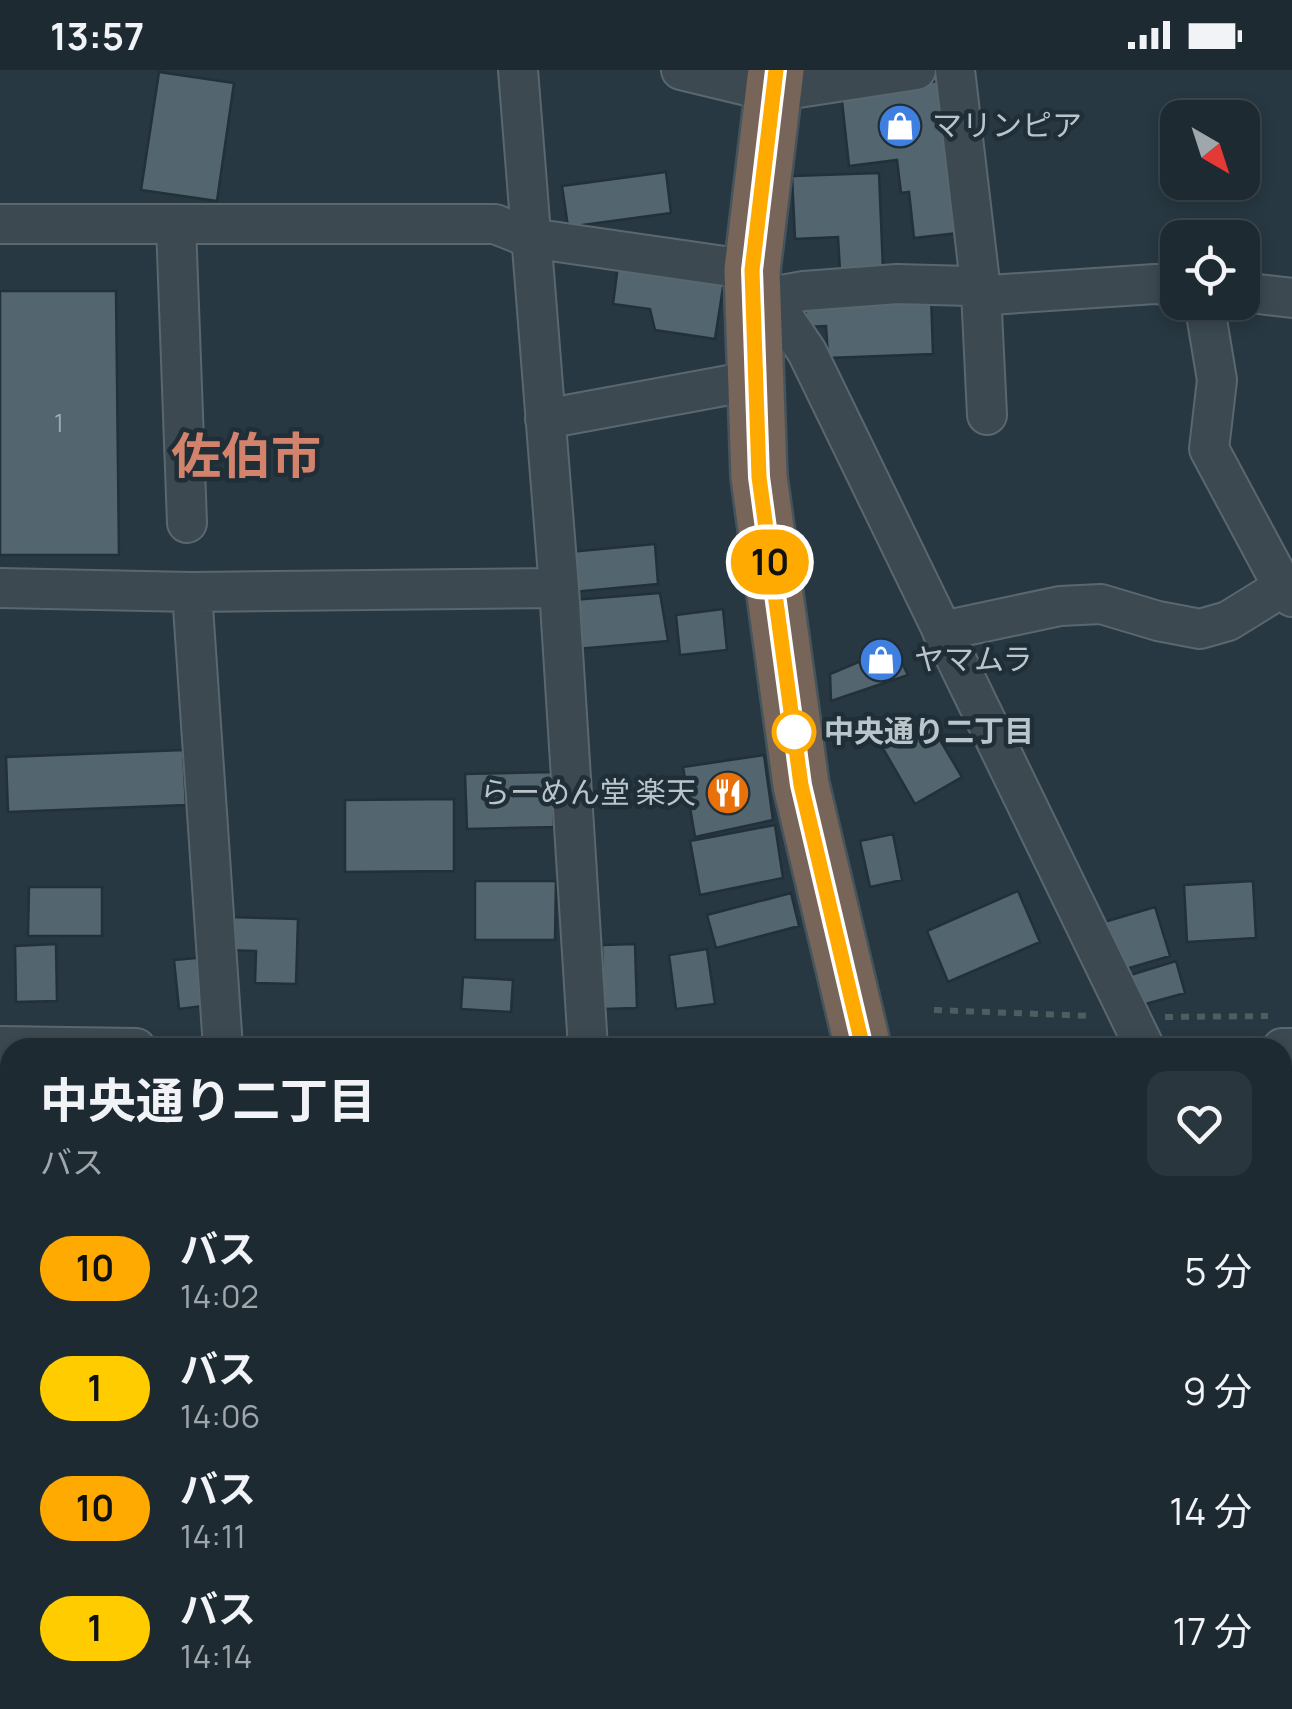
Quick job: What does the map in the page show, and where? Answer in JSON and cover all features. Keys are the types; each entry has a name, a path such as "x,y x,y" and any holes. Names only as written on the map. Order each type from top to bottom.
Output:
{"highway":[{"path":"774,81 756,380 759,477 801,785 861,1038"}],"street":[{"path":"518,70 559,588 587,1038"},
{"path":"681,70 774,81 916,70"},
{"path":"955,70 980,291 986,415"},
{"path":"0,224 494,224 530,238 804,291 897,284 969,286 990,295 1160,284"},
{"path":"176,225 187,522"},
{"path":"761,284 807,352 1140,1038"},
{"path":"1260,294 1292,298"},
{"path":"942,630 1060,606 1101,604 1200,629 1228,621 1288,592 1209,449 1217,380 1207,320"},
{"path":"545,419 756,380"},
{"path":"0,588 192,592 559,588"},
{"path":"192,592 222,1038"}],"building":[{"path":"159,72 234,83 217,201 141,190"},
{"name":"マリンピア","path":"949,80 967,232 914,238 909,192 901,193 897,160 849,166 841,92"},
{"path":"666,172 671,213 568,227 562,186"},
{"path":"879,173 883,269 840,271 838,237 795,239 792,176"},
{"path":"618,265 724,281 715,339 655,330 650,309 613,304"},
{"path":"0,291 116,291 119,555 0,555"},
{"path":"931,294 933,354 828,358 826,326 806,327 805,299"},
{"path":"655,544 658,584 573,592 569,552"},
{"path":"660,593 668,641 577,649 572,600"},
{"path":"723,609 727,650 680,655 676,615"},
{"name":"ヤマムラ","path":"894,647 908,675 831,701 830,674"},
{"path":"927,718 962,777 915,804 881,745"},
{"path":"183,750 186,805 8,812 6,757"},
{"name":"らーめん堂 楽天","path":"764,755 773,820 695,837 683,767"},
{"path":"553,772 554,827 467,829 465,774"},
{"path":"454,799 454,871 345,872 345,800"},
{"path":"775,825 783,878 700,895 690,841"},
{"path":"893,834 902,880 870,887 860,841"},
{"path":"475,881 556,881 555,940 475,940"},
{"path":"1253,881 1256,938 1187,942 1184,885"},
{"path":"29,887 102,887 102,936 28,936"},
{"path":"1018,891 1040,942 948,982 927,931"},
{"path":"791,893 799,926 716,948 707,915"},
{"path":"1155,907 1170,956 1119,971 1104,922"},
{"path":"227,917 298,919 296,984 255,983 256,951 226,950"},
{"path":"56,944 57,1001 16,1002 15,946"},
{"path":"635,944 637,1008 603,1009 602,945"},
{"path":"707,949 715,1004 676,1009 669,955"},
{"path":"207,957 211,1005 179,1009 174,960"},
{"path":"1176,961 1185,993 1142,1005 1124,977"},
{"path":"463,977 513,980 511,1012 461,1009"}],"bus line":[{"name":"10","path":"776,70 752,270 759,477 801,785 861,1038"}],"place":[{"name":"マリンピア","path":"900,126"},
{"name":"ヤマムラ","path":"881,660"},
{"name":"中央通り二丁目","path":"794,732"},
{"name":"らーめん堂 楽天","path":"728,793"}],"district":[{"name":"佐伯市","path":"246,456"}]}
